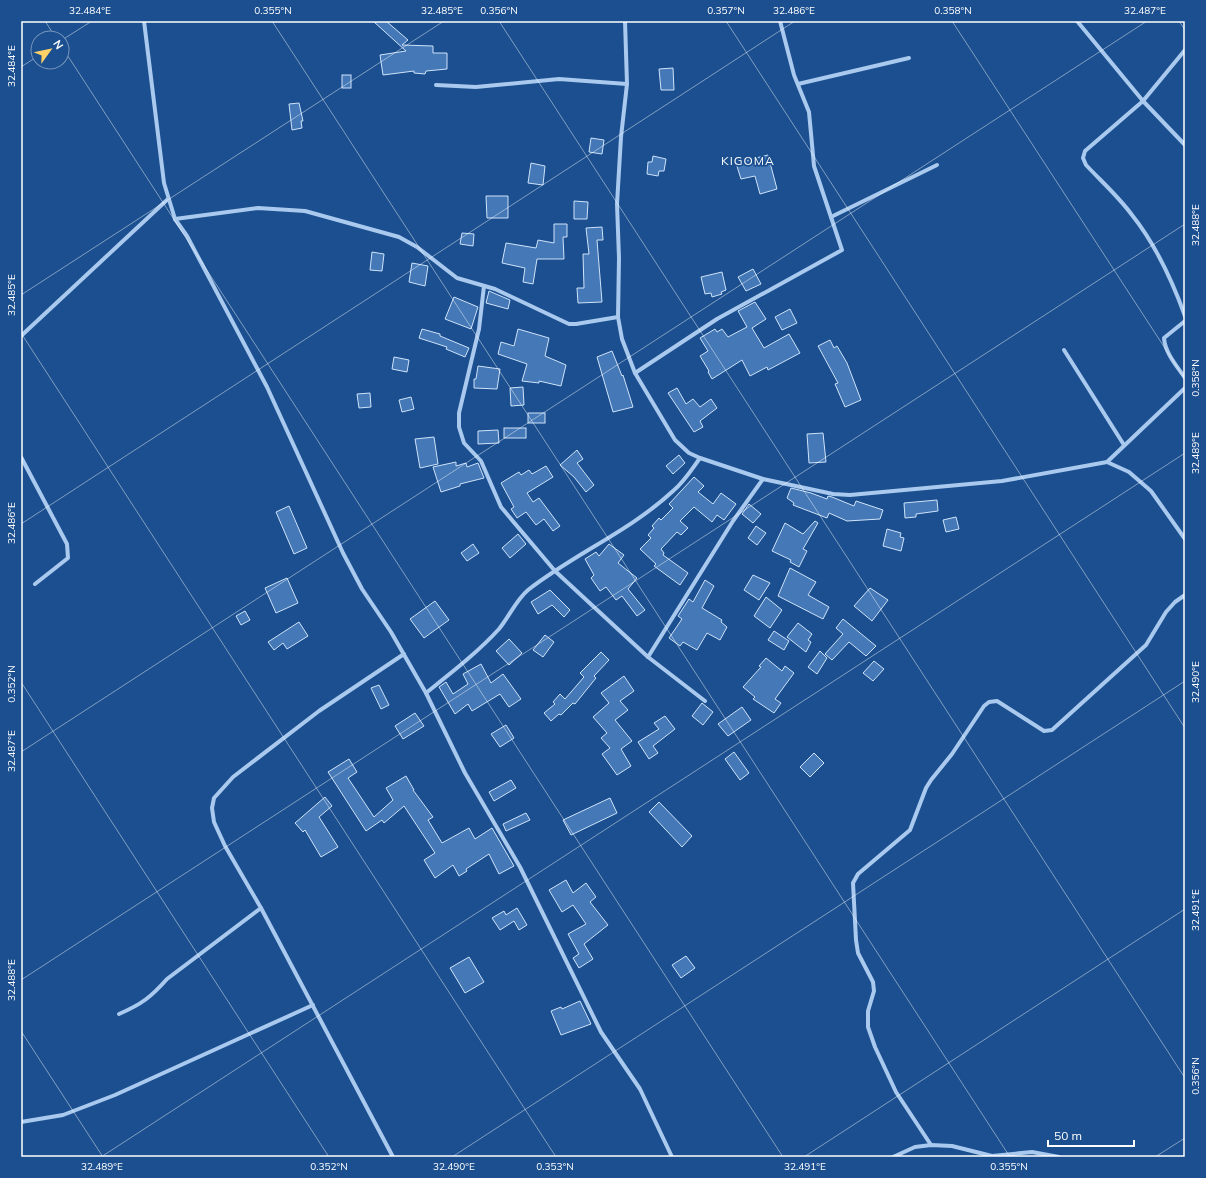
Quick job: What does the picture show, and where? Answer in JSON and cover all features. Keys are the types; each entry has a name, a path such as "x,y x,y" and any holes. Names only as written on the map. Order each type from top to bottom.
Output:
{"street":[{"path":"144,21 164,183 175,219 187,236 267,387 343,553 362,589 404,654 426,693 465,773 520,867 601,1032 640,1089 672,1157"},
{"path":"625,21 627,84 621,137 617,204 619,258 618,317 622,339 635,373 676,440 689,453 763,479 833,494 850,495 1002,481 1106,462 1185,388"},
{"path":"635,373 717,319 840,252 842,248 814,166 809,112 798,84 780,21"},
{"path":"1077,21 1143,101 1185,145"},
{"path":"1185,50 1143,101 1085,151 1083,158 1086,165 1131,213 1153,243 1175,289 1185,316"},
{"path":"798,84 909,58"},
{"path":"436,85 476,87 559,79 627,84"},
{"path":"831,217 937,165"},
{"path":"21,336 168,199"},
{"path":"175,219 258,208 305,211 399,237 417,247 457,278 495,289 569,324 618,317"},
{"path":"484,286 479,329 459,414 459,427 464,443 481,461 500,507 555,571 648,657 705,701"},
{"path":"1185,321 1164,338 1164,345 1185,378"},
{"path":"1064,350 1124,445"},
{"path":"21,458 67,544 68,552 68,558 35,584"},
{"path":"426,693 468,659 500,628 526,592 555,571 597,546 650,510 674,490 700,458"},
{"path":"1106,462 1129,472 1151,491 1185,539"},
{"path":"648,657 732,521 763,479"},
{"path":"931,1145 896,1092 875,1047 868,1027 868,1011 874,991 873,982 858,953 853,883 858,874 910,830 926,788 949,759 984,706 989,702 997,701 1044,731 1052,730 1146,645 1166,612 1175,602 1185,595"},
{"path":"393,1157 261,908 225,846 214,822 212,808 214,798 233,777 319,711 404,654"},
{"path":"119,1014 140,1005 155,993 167,979 261,908"},
{"path":"21,1122 63,1115 115,1095 313,1005"},
{"path":"893,1157 915,1147 931,1145 952,1146 992,1156 1032,1152 1059,1157"}],"building":[{"path":"373,21 386,21 408,40 402,45 433,46 433,53 447,53 447,69 426,71 425,74 414,73 414,71 383,75 380,55 406,51"},
{"path":"673,68 674,90 661,90 659,69"},
{"path":"342,75 351,75 351,88 342,88"},
{"path":"299,103 303,121 301,121 302,128 292,130 289,104"},
{"path":"591,138 604,140 602,154 589,152"},
{"path":"768,155 777,189 760,194 755,176 741,179 736,163"},
{"path":"653,156 666,159 664,171 659,171 658,176 647,174 648,162 652,162"},
{"path":"531,163 545,166 543,185 528,183"},
{"path":"486,196 508,196 508,218 487,218"},
{"path":"574,201 588,202 587,219 574,219"},
{"path":"554,224 567,224 567,237 563,237 564,259 537,259 533,284 523,282 525,268 502,263 506,243 536,248 538,240 554,243"},
{"path":"602,227 603,240 597,240 602,302 578,303 577,288 584,288 583,254 589,254 586,228"},
{"path":"462,233 474,234 473,246 460,244"},
{"path":"372,252 384,254 382,271 370,270"},
{"path":"412,263 428,266 425,286 409,282"},
{"path":"753,269 761,284 746,291 738,277"},
{"path":"722,272 726,290 721,292 722,294 712,297 711,293 705,294 701,277"},
{"path":"489,291 510,300 508,309 486,303"},
{"path":"454,297 478,307 471,329 445,319"},
{"path":"755,302 766,319 752,328 764,348 789,334 800,353 768,370 767,367 750,376 742,360 712,379 700,356 708,351 700,338 715,329 717,332 722,329 728,337 747,327 738,311"},
{"path":"790,309 797,323 782,330 775,317"},
{"path":"422,329 440,334 440,336 469,348 465,357 446,349 447,347 419,338"},
{"path":"518,329 549,338 545,356 566,365 561,386 539,381 539,383 522,381 527,364 498,354 501,342 514,346"},
{"path":"830,340 834,348 837,346 847,363 861,400 845,407 835,384 838,383 818,346"},
{"path":"612,351 622,376 623,375 633,407 613,412 597,357"},
{"path":"394,357 409,360 407,372 392,369"},
{"path":"478,366 500,369 497,389 474,388 474,379 476,379"},
{"path":"523,387 524,405 511,406 510,388"},
{"path":"677,388 686,404 693,399 700,407 711,399 717,408 700,421 703,427 694,432 668,393"},
{"path":"370,393 371,407 359,408 357,394"},
{"path":"411,397 414,409 402,412 399,400"},
{"path":"528,413 545,413 545,423 528,423"},
{"path":"504,428 526,428 526,438 504,438"},
{"path":"498,430 499,443 478,444 478,431"},
{"path":"823,433 826,462 809,463 807,434"},
{"path":"434,437 438,464 420,468 415,439"},
{"path":"577,450 583,459 577,463 594,485 586,492 574,477 560,465"},
{"path":"679,455 685,463 673,474 666,466"},
{"path":"456,462 456,466 466,463 467,467 478,463 484,478 460,484 460,486 441,492 433,467"},
{"path":"546,466 553,477 527,493 533,502 539,498 560,526 553,531 544,519 536,525 526,512 517,518 511,509 514,507 501,483 519,472 521,475 529,470 532,474"},
{"path":"694,477 704,486 698,492 713,504 721,493 736,504 724,520 717,515 712,522 694,507 680,521 688,528 681,535 677,532 661,549 664,553 663,555 688,573 680,585 654,566 656,564 640,549 651,538 648,535 654,528 652,526 659,518 661,520 673,508 669,504"},
{"path":"791,488 827,499 828,496 832,497 854,506 856,501 883,510 880,519 847,521 829,513 827,518 793,505 794,503 787,498"},
{"path":"937,500 938,511 916,514 916,517 905,518 904,503"},
{"path":"749,504 761,514 753,523 742,514"},
{"path":"289,506 307,548 294,554 276,512"},
{"path":"956,517 959,529 946,532 943,520"},
{"path":"815,521 818,523 803,549 807,551 799,567 790,562 791,560 772,551 785,523 803,534"},
{"path":"756,526 766,533 757,545 748,538"},
{"path":"887,529 901,533 900,537 904,538 901,551 883,546"},
{"path":"518,534 526,544 510,558 502,548"},
{"path":"473,544 479,553 467,561 461,553"},
{"path":"609,544 624,555 618,563 637,578 628,589 645,610 637,616 622,596 616,600 606,587 600,591 591,578 594,575 585,559 596,552 599,556"},
{"path":"790,568 816,582 808,595 829,607 823,619 778,596"},
{"path":"753,575 770,583 759,600 744,590"},
{"path":"287,578 298,603 276,613 265,588"},
{"path":"705,580 714,586 702,608 722,620 721,622 727,627 720,640 707,633 697,650 683,642 680,646 669,638 682,619 678,616 689,599 693,602"},
{"path":"870,588 888,600 872,621 854,606"},
{"path":"550,590 570,610 564,617 552,605 538,614 531,602"},
{"path":"766,597 782,610 770,628 754,616"},
{"path":"435,601 449,620 424,638 410,619"},
{"path":"245,611 250,620 241,625 236,616"},
{"path":"843,619 876,646 866,656 849,642 832,660 825,654 843,634 836,628"},
{"path":"299,622 308,636 287,649 283,643 274,650 268,642"},
{"path":"798,623 812,634 808,640 811,642 806,652 787,637"},
{"path":"774,631 789,641 784,650 768,640"},
{"path":"545,635 554,642 543,657 533,650"},
{"path":"509,639 522,653 509,665 496,651"},
{"path":"820,651 827,658 817,674 808,667"},
{"path":"601,652 609,660 594,676 596,678 575,704 573,703 561,715 559,714 551,721 544,713 555,704 553,702 560,694 565,699 584,677 580,673"},
{"path":"766,658 782,671 785,666 794,673 775,699 781,703 774,713 753,699 755,697 743,687 761,667 759,666"},
{"path":"874,661 884,669 873,681 863,673"},
{"path":"481,664 491,683 503,674 521,699 509,707 500,694 472,711 468,704 455,714 439,687 446,682 453,694 468,684 463,674"},
{"path":"624,676 634,691 620,701 628,710 615,720 632,741 621,749 631,766 617,775 602,754 610,748 601,738 607,733 593,717 609,703 601,693"},
{"path":"379,685 389,705 381,709 371,688"},
{"path":"702,703 713,712 703,725 692,716"},
{"path":"742,707 751,720 728,736 718,724"},
{"path":"415,713 424,726 403,739 395,726"},
{"path":"665,716 675,729 653,746 658,753 649,759 638,742 659,729 654,723"},
{"path":"506,725 514,738 500,747 491,734"},
{"path":"734,752 749,773 740,780 725,759"},
{"path":"814,753 824,763 810,777 800,767"},
{"path":"349,759 357,772 348,778 374,817 393,800 386,788 406,776 413,790 433,817 428,820 442,843 469,828 475,839 492,828 514,866 499,874 489,854 466,869 467,871 459,876 453,865 435,878 424,860 435,853 404,806 384,823 382,820 366,831 328,772"},
{"path":"511,780 516,788 494,801 489,792"},
{"path":"325,797 332,806 319,817 338,847 321,857 305,830 303,832 295,823"},
{"path":"610,798 617,813 571,835 563,820"},
{"path":"659,802 692,836 682,847 649,812"},
{"path":"526,813 530,820 506,831 503,824"},
{"path":"566,880 573,893 586,883 596,897 590,902 608,925 584,944 593,959 579,968 573,958 579,954 568,934 586,924 573,905 562,912 549,890"},
{"path":"517,908 527,925 519,930 514,921 500,930 492,918 504,911 506,915"},
{"path":"686,956 695,968 681,978 672,965"},
{"path":"469,957 484,982 465,993 450,968"},
{"path":"580,1001 591,1024 561,1035 551,1011 561,1007 562,1009"}],"district":[{"name":"KIGOMA","path":"748,160"}]}
